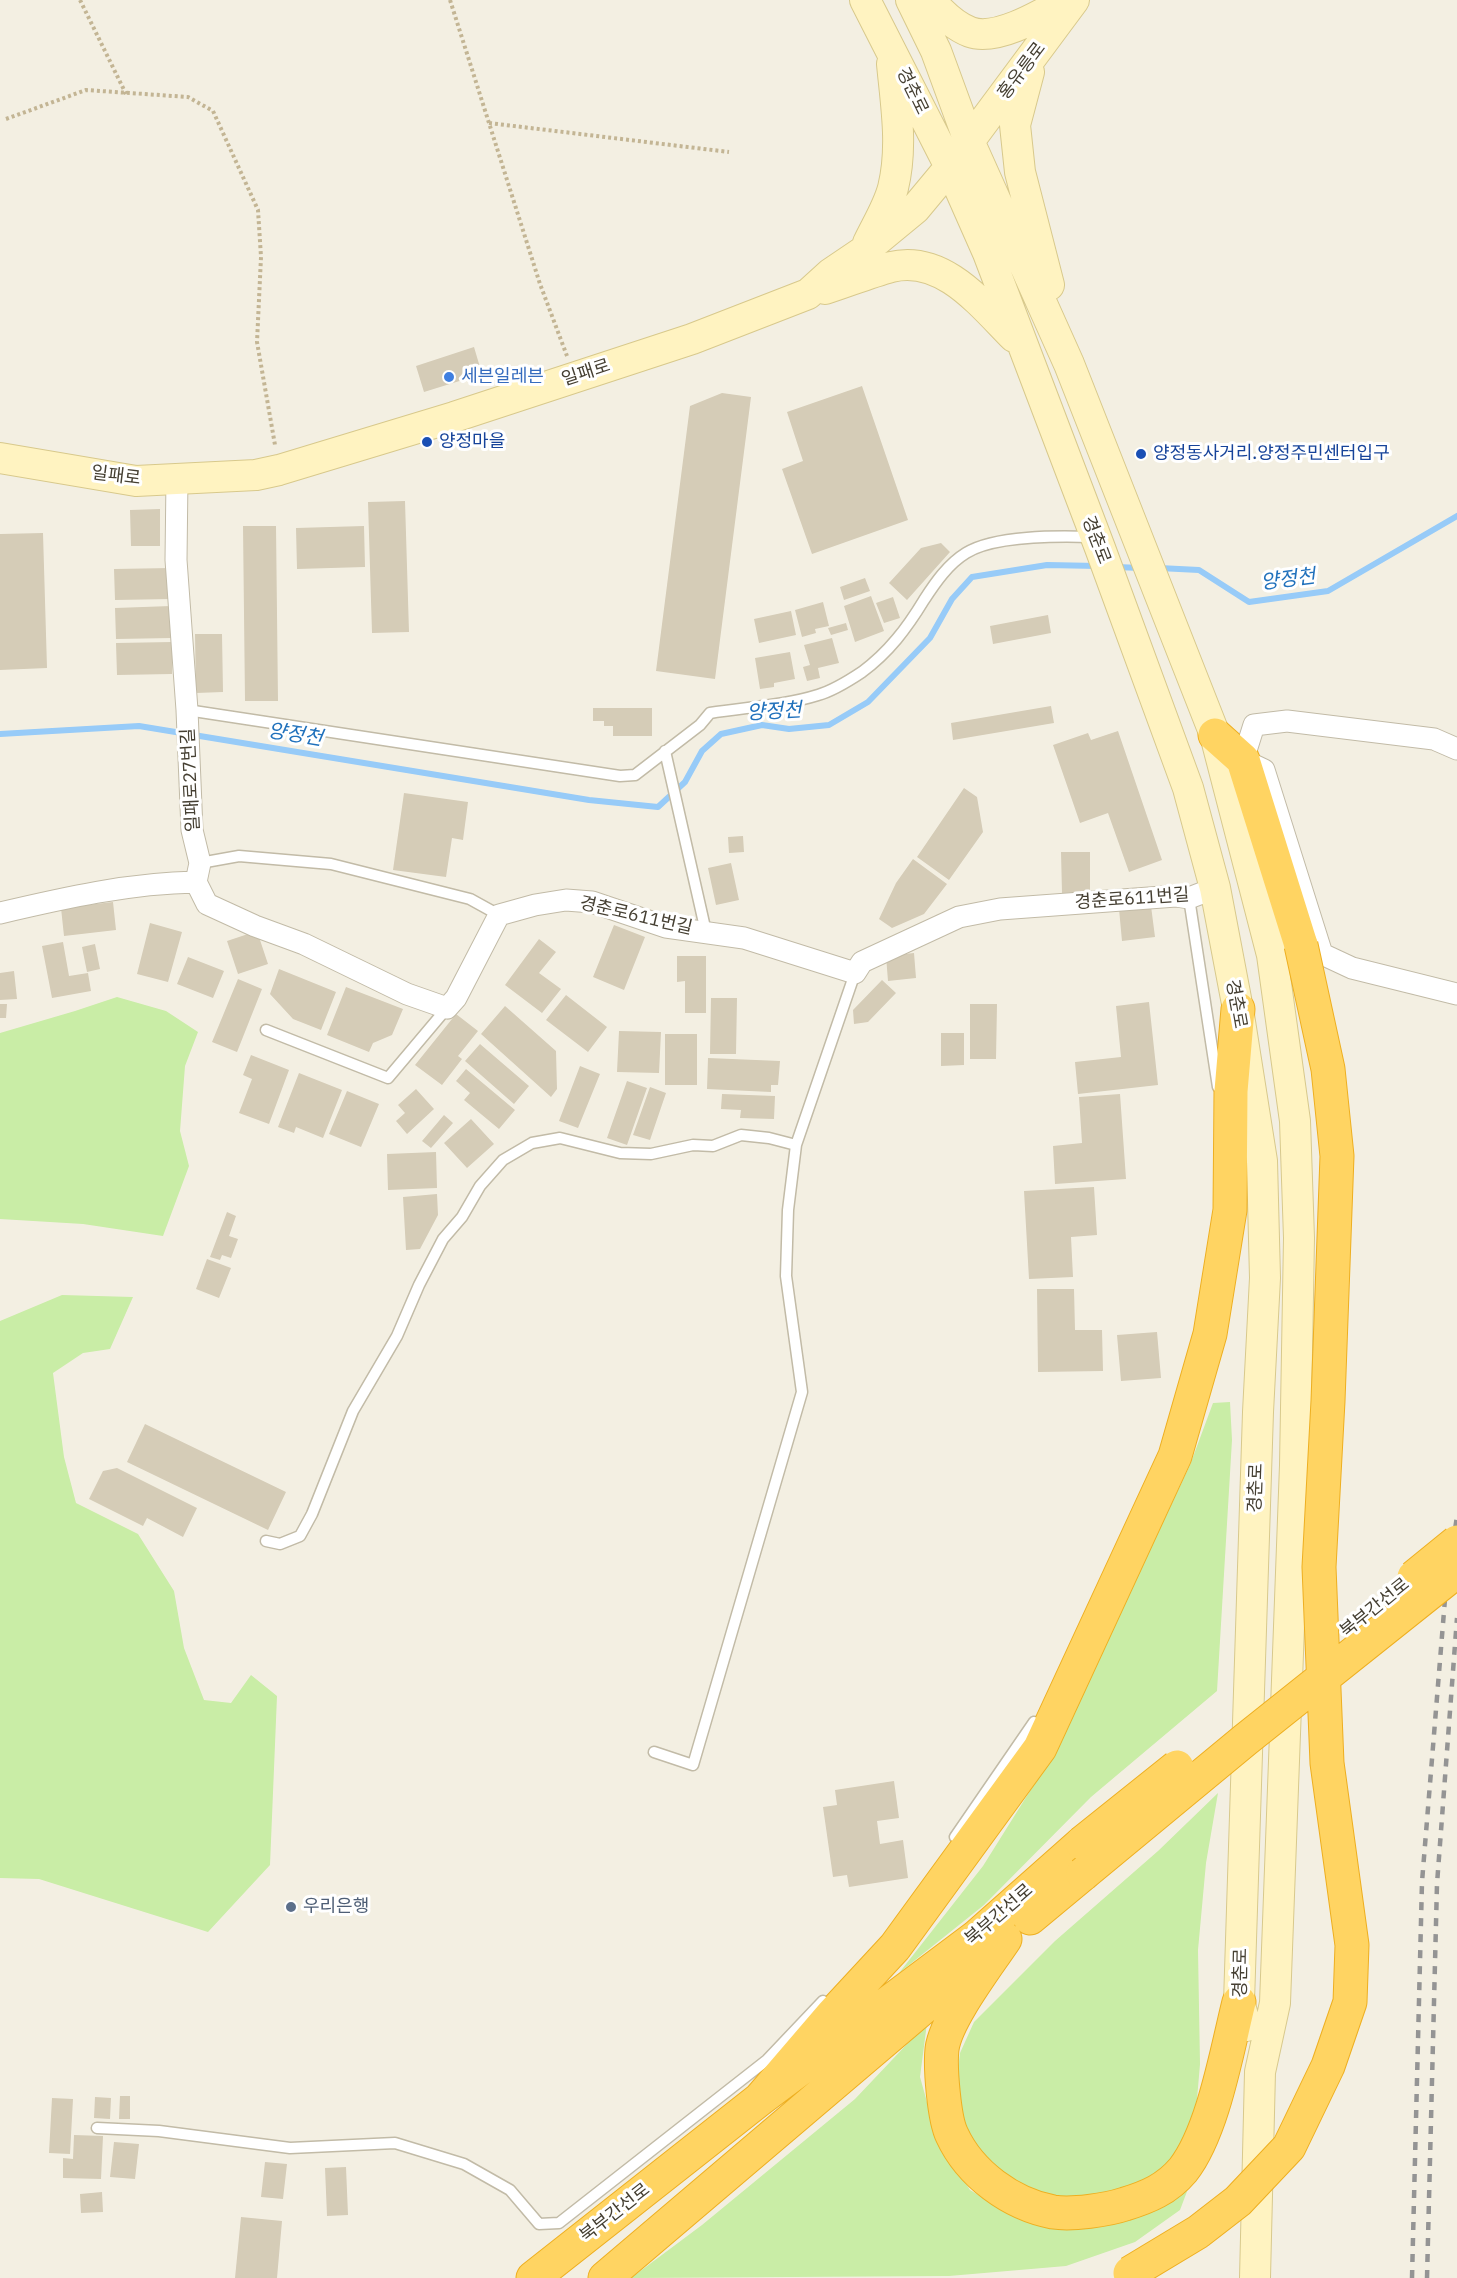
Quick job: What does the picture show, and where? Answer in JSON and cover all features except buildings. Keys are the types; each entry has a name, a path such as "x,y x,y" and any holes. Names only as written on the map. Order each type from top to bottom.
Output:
{"highway":[{"path":"1122,2276 1198,2232 1238,2201 1289,2147 1328,2066 1350,2002 1352,1945 1327,1763 1319,1567 1337,1156 1328,1069 1301,945 1243,760 1215,735"},
{"path":"760,2099 832,2015 895,1947 1040,1748 1174,1456 1210,1334 1230,1210 1231,1091 1238,1009"},
{"name":"북부간선로","path":"605,2278 1005,1939 1083,1859 1457,1542"},
{"name":"북부간선로","path":"533,2278 760,2099 1245,1740 1457,1570"},
{"path":"1005,1939 957,2012 942,2047 941,2079 951,2134 979,2175 1010,2196 1054,2212 1107,2210 1154,2195 1182,2170 1204,2134 1239,2002"}],"main road":[{"name":"경춘로","path":"866,0 950,167 988,254 1188,788 1202,893 1238,1009 1262,1161 1265,1278 1257,1436 1239,2002 1260,2072"},
{"name":"경춘로","path":"911,0 936,51 969,141 1069,364 1215,735 1272,955 1295,1121 1298,1226 1295,1465 1275,2003 1260,2072 1256,2278"},
{"path":"930,0 943,16 972,33 1002,32 1039,16 1067,0"},
{"name":"홍유릉로","path":"969,141 1074,0"},
{"path":"864,251 892,191 898,158 898,129 890,46"},
{"path":"1034,56 1016,125 1020,172 1069,364"},
{"name":"일패로","path":"0,458 136,481 256,475 454,417 693,339 808,294 830,274 864,251 915,209 969,141"},
{"path":"808,294 894,267 923,266 946,275 971,293 1023,345"}],"street":[{"name":"일패로27번길","path":"177,478 176,560 188,714 192,830 198,873"},
{"path":"1457,749 1434,739 1287,721 1254,725 1243,760 1264,770 1322,954 1352,968 1457,994"},
{"path":"0,913 57,900 171,882 198,873 207,904 255,926 303,944 407,994 447,1008 456,998 499,915"},
{"name":"경춘로611번길","path":"499,915 535,905 566,900 592,902 666,927 744,939 855,973 862,962 959,917 1000,909 1202,893"}],"lane":[{"path":"188,714 620,776 635,775 666,755 710,713 758,708 820,695 861,672 884,655 903,633 948,567 967,552 984,544 1048,536 1097,542"},
{"path":"666,755 706,932"},
{"path":"198,873 239,856 331,864 470,899 499,915"},
{"path":"1202,893 1219,1094"},
{"path":"654,1752 693,1765 802,1392 786,1276 788,1210 796,1145 855,973"},
{"path":"266,1030 388,1078 447,1008"},
{"path":"266,1541 280,1544 300,1536 312,1514 353,1411 397,1336 419,1285 443,1239 462,1217 480,1186 503,1160 532,1143 560,1138 620,1153 651,1154 693,1145 713,1146 741,1135 769,1138 796,1145"},
{"path":"1200,1319 1206,1284"},
{"path":"949,1846 1031,1730 1041,1709"},
{"path":"97,2128 159,2131 290,2148 395,2143 464,2164 510,2190 539,2224 559,2223 767,2060 831,1992"}],"path":[{"path":"80,0 126,94"},
{"path":"450,0 540,284 575,376"},
{"path":"6,119 86,90 188,97 213,111 258,210 261,257 257,342 279,470"},
{"path":"489,123 729,152"}],"green space":[{"path":"117,997 166,1011 198,1032 185,1066 180,1131 189,1166 163,1236 83,1224 0,1219 0,1033"},
{"path":"62,1295 133,1297 110,1349 83,1353 53,1373 64,1457 76,1503 138,1534 174,1591 184,1648 204,1700 231,1703 251,1675 277,1696 270,1865 208,1932 39,1879 0,1878 0,1321"},
{"path":"1230,1402 1232,1440 1217,1691 1091,1797 984,1905 899,1973 983,1866 1055,1751 1190,1465 1213,1403"},
{"path":"1218,1793 1206,1863 1198,1950 1200,2064 1195,2123 1149,2193 1065,2207 994,2177 967,2135 956,2086 960,2053 974,2022 1055,1941 1158,1851"},
{"path":"927,2023 920,2077 937,2138 970,2190 1002,2209 1054,2227 1194,2173 1180,2210 1135,2242 1066,2266 949,2276 631,2278 702,2225 855,2099"}],"waterway":[{"name":"양정천","path":"1159,568 1199,570 1249,602 1328,591 1457,516"},
{"name":"양정천","path":"0,734 139,726 589,800 658,807 685,782 702,751 721,734 762,725 789,729 829,725 868,702 930,638 952,599 972,577 1047,565 1098,566"},
{"name":"양정천","path":"1117,567 1140,568"}],"railway":[{"path":"1412,2278 1422,1882 1445,1599 1457,1516"},
{"path":"1427,2278 1437,1884 1457,1618"}],"place":[{"name":"세븐일레븐","path":"449,377"},
{"name":"양정마을","path":"427,442"},
{"name":"양정동사거리.양정주민센터입구","path":"1141,454"},
{"name":"우리은행","path":"291,1907"}]}
